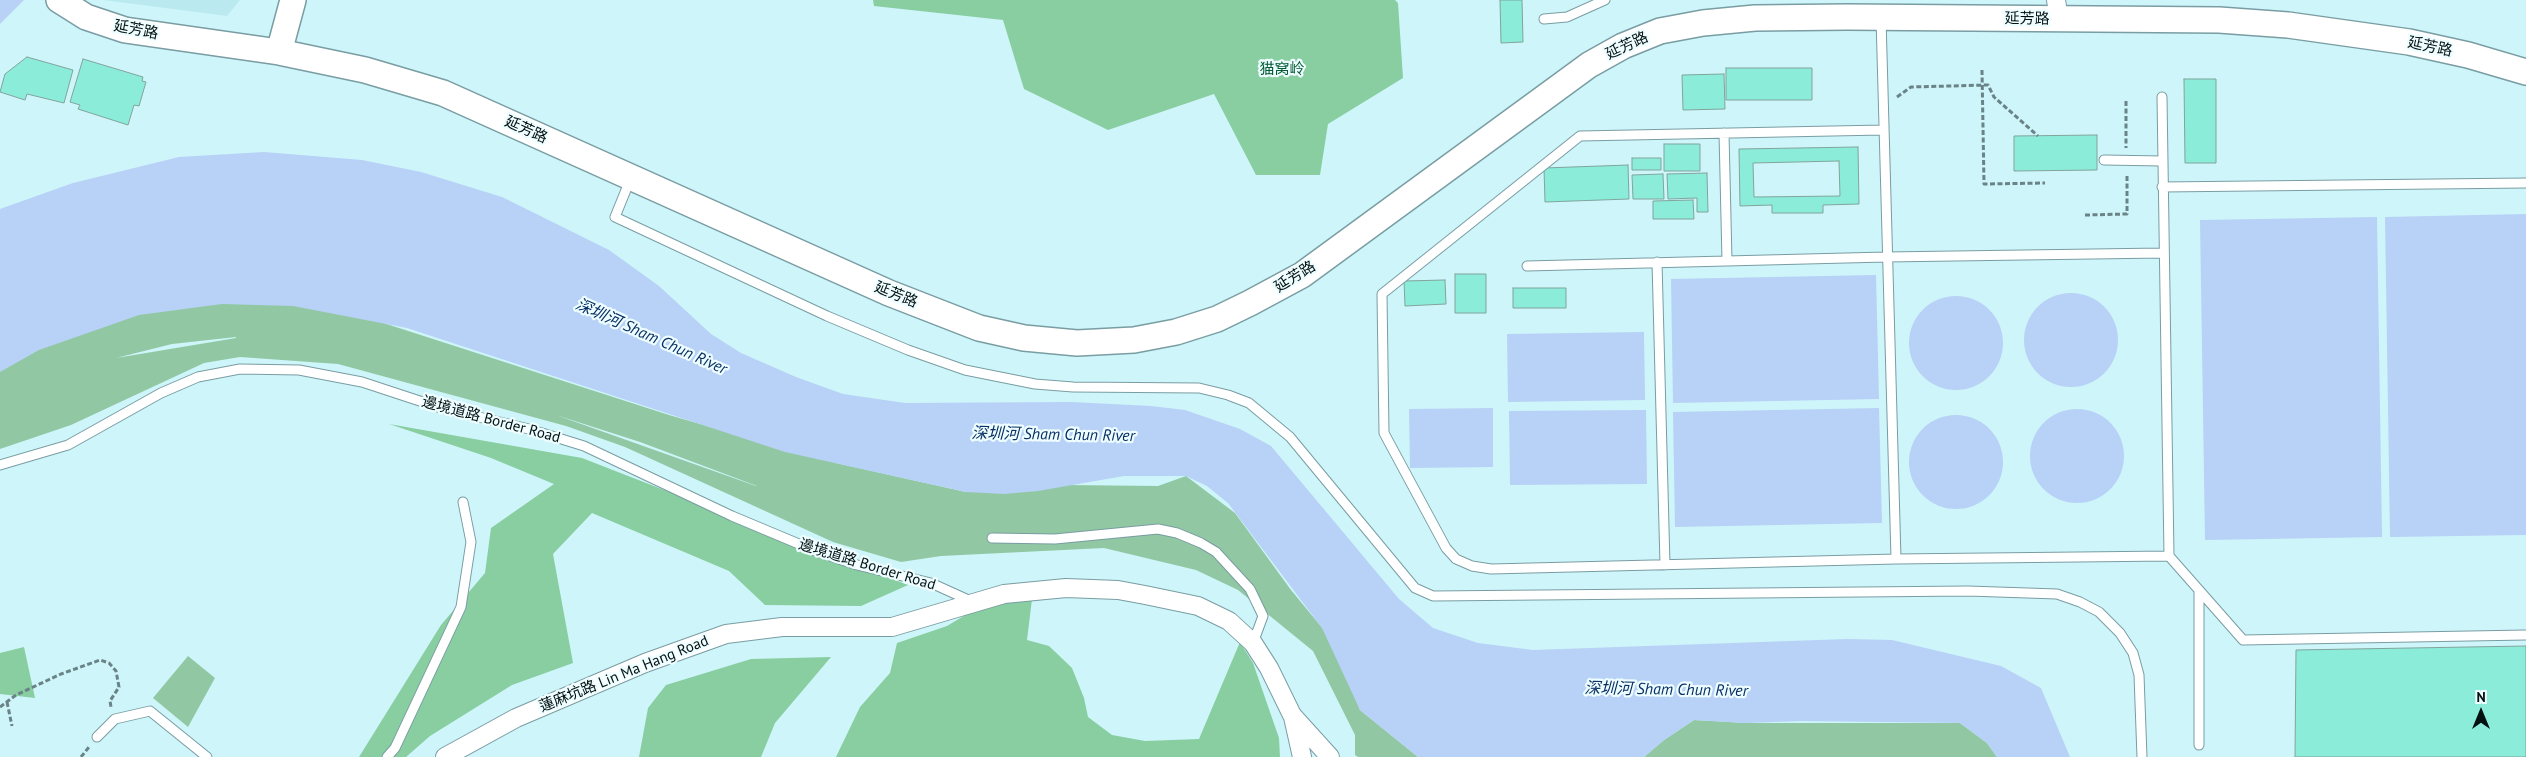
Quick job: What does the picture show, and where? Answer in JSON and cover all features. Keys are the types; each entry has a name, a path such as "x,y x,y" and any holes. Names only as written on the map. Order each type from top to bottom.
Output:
{"main road":[{"name":"延芳路","path":"59,0 86,17 125,30 279,52 365,70 444,93 889,293 978,328 1024,338 1077,343 1134,340 1176,332 1217,319 1302,275 1588,65 1623,46 1660,31 1703,22 1847,13 1881,18 2057,10 2288,25 2409,42 2468,55 2526,72"},
{"path":"279,52 293,0"}],"street":[{"name":"蓮麻坑路 Lin Ma Hang Road","path":"445,757 516,718 645,663 714,638 740,632 782,627 892,627 1004,594 1036,590 1118,590 1174,600 1208,610 1229,621 1253,643 1269,668 1292,714 1302,757"},
{"name":"蓮麻坑路 Lin Ma Hang Road","path":"1292,714 1330,757"}],"lane":[{"path":"1544,19 1567,17 1605,0"},
{"path":"1881,18 1886,257 1896,559"},
{"path":"2162,97 2162,253 2169,556 2242,640 2526,635"},
{"path":"1883,130 1580,136 1382,294 1384,433 1446,548 1456,559 1472,566 1491,569 1896,559 2169,556"},
{"path":"1724,133 1727,261"},
{"path":"2104,160 2162,161"},
{"path":"631,177 615,217 827,316 908,350 965,370 1027,382 1073,387 1199,388 1228,394 1249,403 1290,437 1415,588 1433,596 1968,591 2057,594 2080,602 2099,612 2120,633 2132,653 2139,675 2142,757"},
{"path":"2162,187 2526,183"},
{"path":"1527,266 1886,257 2162,253"},
{"path":"1657,262 1665,565"},
{"name":"邊境道路 Border Road","path":"0,465 68,445 167,390 198,378 240,370 299,370 355,380 441,408 529,429 584,446 732,516 818,552 883,572 931,583 973,602"},
{"path":"387,757 395,748 461,607 471,542 463,502"},
{"path":"992,538 1056,539 1158,529 1177,533 1201,543 1216,552 1250,589 1263,616 1253,643"},
{"path":"2199,590 2199,745"},
{"path":"97,737 115,720 150,711 207,757"}],"path":[{"path":"1982,70 1984,184 2045,183"},
{"path":"1882,108 1911,87 1988,85 1994,97 2038,136"},
{"path":"0,707 16,695 61,674 100,660 109,663 116,671 119,687 110,701 115,720"},
{"path":"7,702 12,726"}],"shaded area":[{"path":"103,0 240,0 227,16"}],"green space":[{"name":"猫窝岭","path":"873,0 1395,0 1398,3 1403,78 1328,124 1320,175 1256,175 1214,94 1108,130 1024,89 1003,20 874,6"},
{"path":"312,300 669,415 836,463 966,492 1067,485 1158,486 1186,476 1235,513 1291,590 1333,641 1360,710 1418,757 1358,757 1355,755 1355,735 1313,651 1238,590 1196,570 1104,548 941,556 901,562 833,542 625,447 566,426 338,364 240,357 204,363 71,425 0,449 0,364 142,304","holes":["236,338 116,358 172,344","556,415 640,442 757,486 756,486"]},
{"path":"389,424 582,458 908,585 861,606 765,605 729,571 592,513 553,554 573,663 512,685 430,736 406,757 359,757 441,625 485,573 491,528 554,484 491,458"},
{"path":"1033,591 1027,640 1049,646 1072,668 1084,698 1088,717 1112,735 1145,741 1199,739 1240,642 1253,663 1279,738 1280,757 836,757 860,707 890,673 897,643 947,626 972,611"},
{"path":"24,647 35,698 0,694 0,653"},
{"path":"188,656 215,678 188,727 153,698"},
{"path":"831,657 775,723 761,757 639,757 648,708 666,685 751,659"},
{"path":"1694,720 1746,723 1960,723 1987,743 1997,757 1644,757 1664,740"}],"water":[{"path":"0,0 24,0 0,24"},
{"name":"深圳河 Sham Chun River","path":"264,152 362,160 421,172 502,197 609,250 659,286 711,334 741,353 796,377 843,394 905,403 1071,402 1151,406 1185,410 1240,429 1271,446 1399,599 1433,628 1478,643 1533,650 1847,639 1892,640 2001,666 2041,688 2070,757 1997,757 1987,743 1960,723 1802,721 1746,723 1694,720 1664,740 1644,757 1418,757 1360,710 1322,628 1228,503 1207,486 1186,476 1124,476 1038,491 1004,494 966,492 785,452 407,328 293,306 222,304 139,315 39,350 0,372 0,209 73,183 179,157"},
{"path":"2526,214 2526,535 2390,537 2385,217"},
{"path":"2377,217 2382,537 2205,540 2200,220"},
{"path":"1876,275 1879,399 1673,403 1671,279"},
{"path":"2071,293 2089,296 2104,307 2115,322 2118,340 2115,358 2104,373 2089,384 2071,387 2053,384 2038,373 2027,358 2024,340 2027,322 2038,307 2053,296"},
{"path":"1956,296 1974,299 1989,310 2000,325 2003,343 2000,361 1989,376 1974,387 1956,390 1938,387 1923,376 1912,361 1909,343 1912,325 1923,310 1938,299"},
{"path":"1644,332 1645,400 1508,402 1507,334"},
{"path":"1493,408 1493,467 1410,468 1409,409"},
{"path":"1879,408 1882,523 1675,527 1673,412"},
{"path":"2077,409 2095,412 2110,423 2121,438 2124,456 2121,474 2110,489 2095,500 2077,503 2059,500 2044,489 2033,474 2030,456 2033,438 2044,423 2059,412"},
{"path":"1646,410 1647,484 1510,485 1509,411"},
{"path":"1956,415 1974,418 1989,429 2000,444 2003,462 2000,480 1989,495 1974,506 1956,509 1938,506 1923,495 1912,480 1909,462 1912,444 1923,429 1938,418"}],"building":[{"path":"1500,0 1522,0 1523,42 1501,43"},
{"path":"27,57 73,70 64,103 27,94 25,100 0,92 5,74"},
{"path":"83,59 143,77 142,81 146,82 139,106 134,105 128,125 78,109 80,105 70,102"},
{"path":"1726,68 1812,68 1812,100 1726,100"},
{"path":"1724,74 1725,109 1683,110 1682,75"},
{"path":"2184,79 2216,79 2216,163 2185,163"},
{"path":"2097,135 2097,170 2014,171 2014,136"},
{"path":"1664,144 1700,144 1700,171 1664,171"},
{"path":"1858,147 1859,204 1823,205 1823,213 1772,213 1772,205 1740,206 1739,149"},
{"path":"1632,158 1661,158 1661,170 1632,170"},
{"path":"1839,161 1840,196 1754,197 1753,163"},
{"path":"1628,165 1629,199 1545,202 1544,168"},
{"path":"1707,173 1708,212 1697,212 1697,198 1668,199 1667,174"},
{"path":"1663,174 1664,199 1633,199 1632,175"},
{"path":"1693,200 1694,219 1653,219 1653,201"},
{"path":"1455,274 1486,274 1486,313 1455,313"},
{"path":"1445,280 1446,304 1405,306 1404,281"},
{"path":"1513,288 1566,288 1566,308 1513,308"},
{"path":"2526,646 2526,757 2295,757 2296,650"}]}
